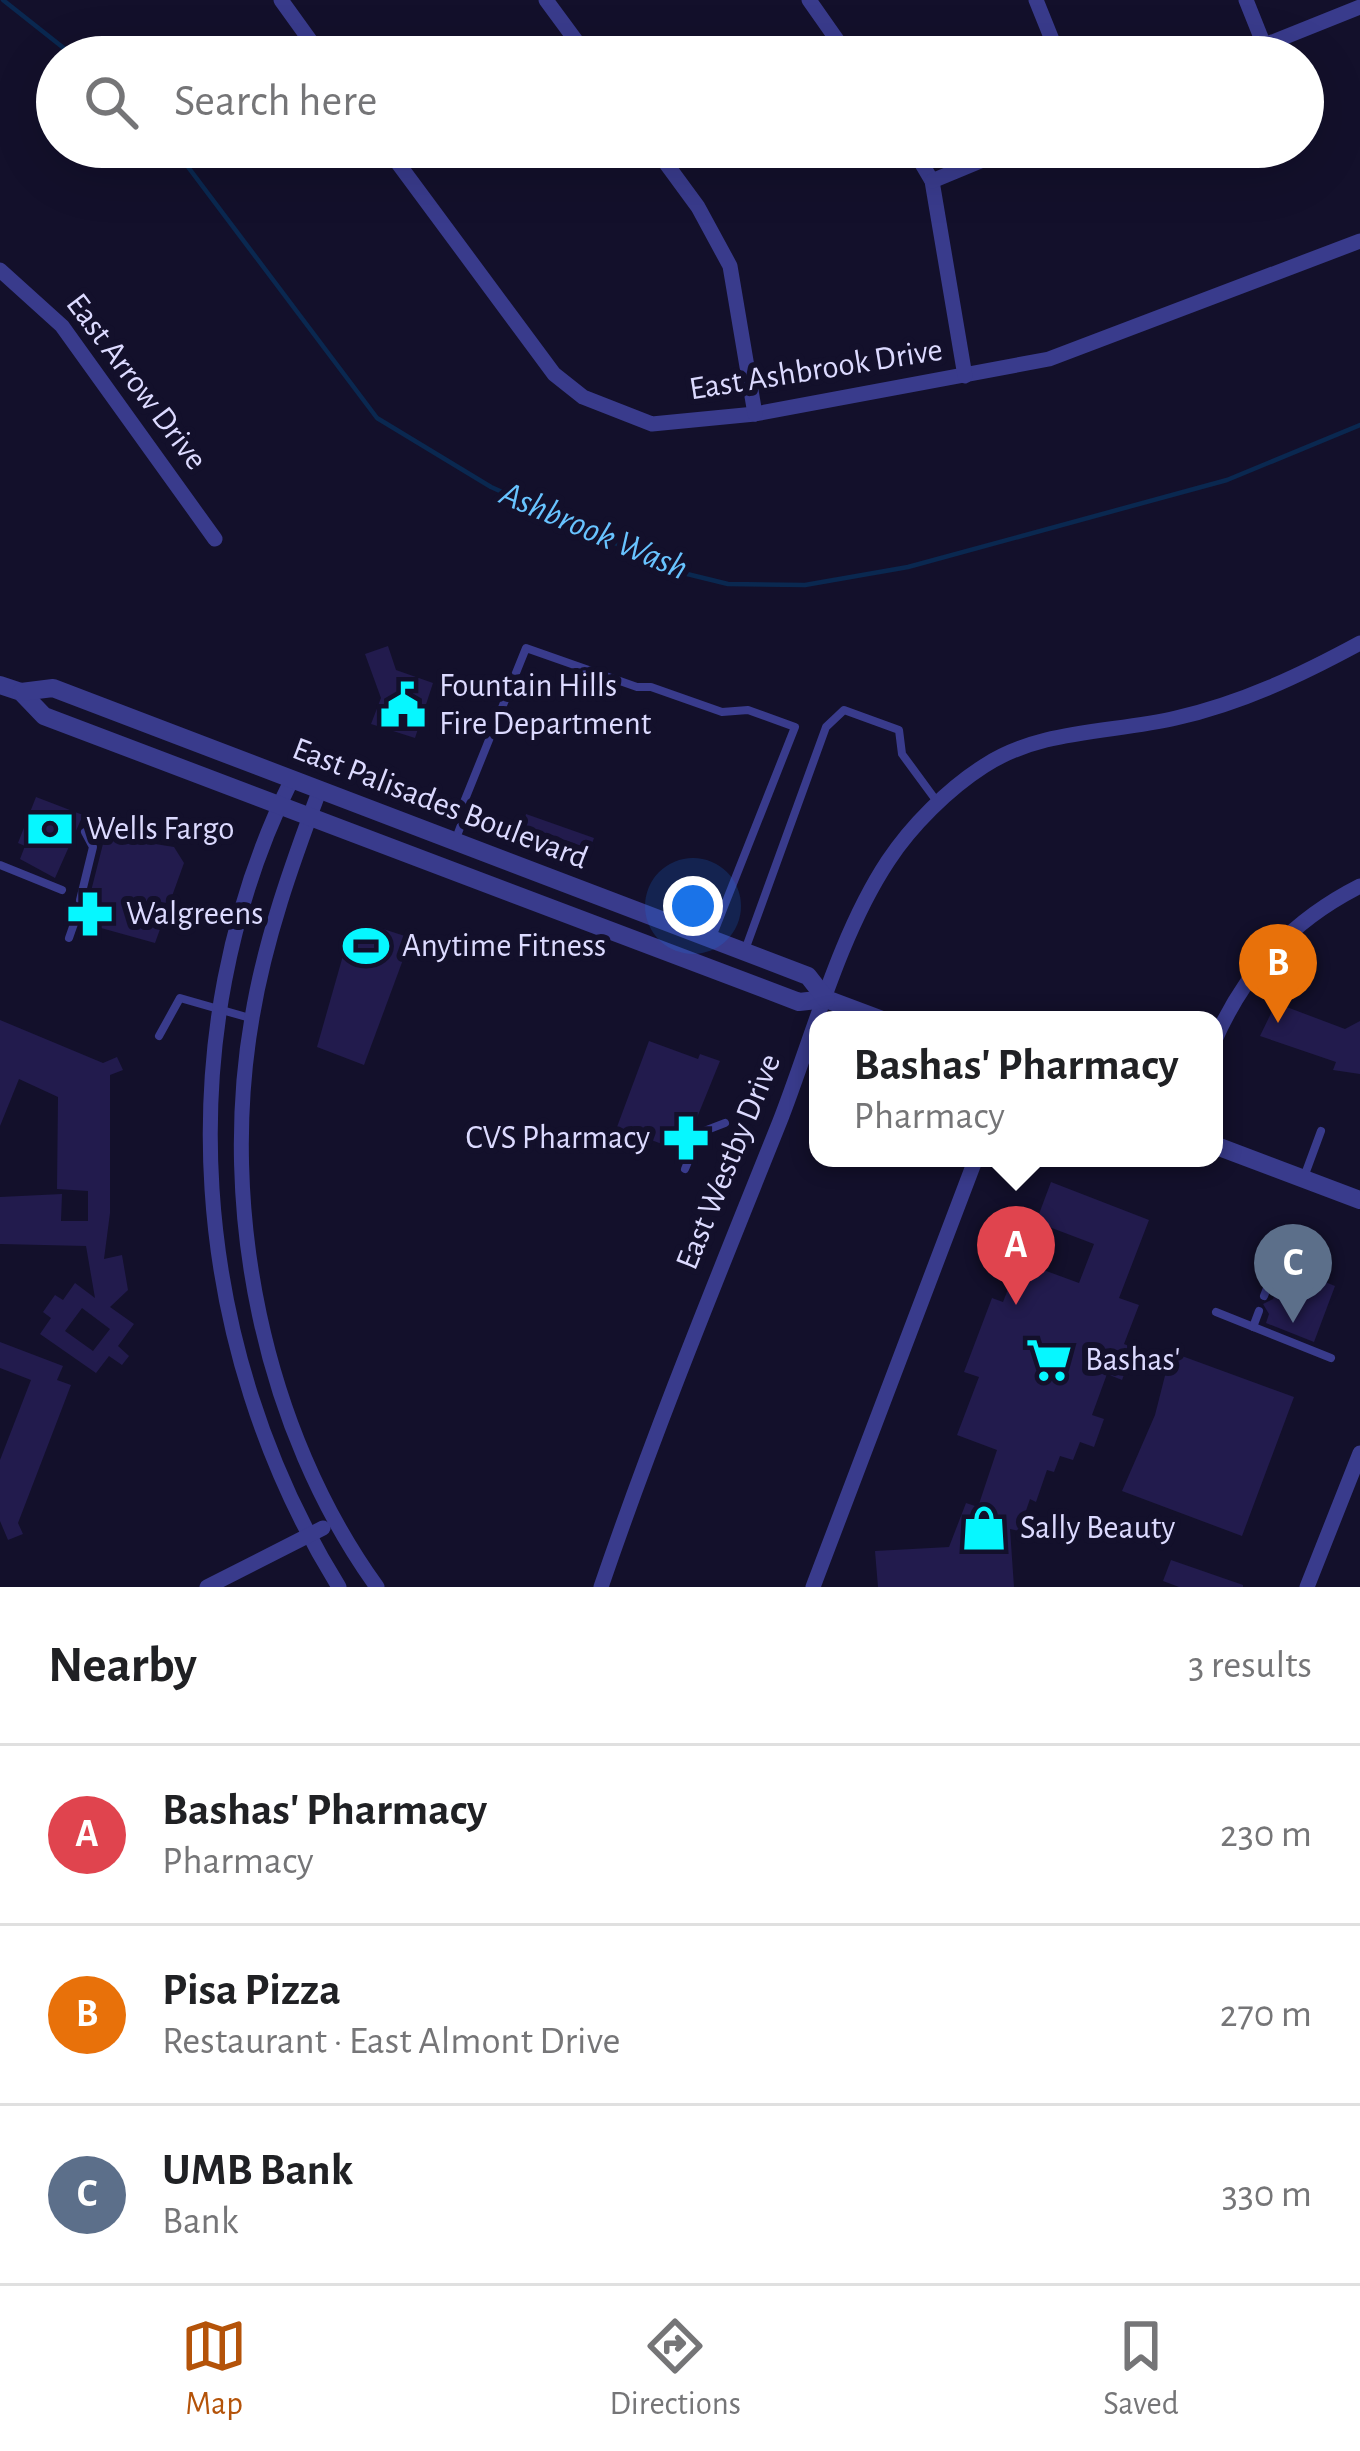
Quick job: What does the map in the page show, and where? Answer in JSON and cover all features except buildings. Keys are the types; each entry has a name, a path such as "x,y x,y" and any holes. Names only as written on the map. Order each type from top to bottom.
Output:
{"street":[{"path":"281,0 307,36"},
{"path":"546,0 573,36"},
{"path":"809,0 834,36"},
{"path":"1036,0 1051,36"},
{"path":"1246,0 1260,36"},
{"path":"1287,36 1360,7"},
{"name":"East Ashbrook Drive","path":"402,168 568,388 617,414 652,424 755,414 965,376 1087,348 1360,241"},
{"path":"669,168 698,207 730,266 755,414"},
{"path":"924,168 932,181 965,376"},
{"path":"932,181 963,168"},
{"name":"East Arrow Drive","path":"0,270 34,297 80,349 215,539"},
{"name":"East Westby Drive","path":"821,1011 885,865 939,804 1011,751 1075,733 1205,711 1283,684 1360,643"},
{"name":"East Palisades Boulevard","path":"0,685 21,692 52,688 292,779 808,976 826,999"},
{"name":"East Palisades Boulevard","path":"21,692 44,716 278,807 799,1002 826,999 858,1011"},
{"path":"292,779 247,897 219,1011 210,1167 225,1301 259,1424 339,1587"},
{"path":"320,790 270,936 251,1018 242,1140 257,1296 303,1448 336,1520 376,1587"},
{"path":"1223,1024 1244,983 1271,951 1304,920 1360,886"},
{"name":"East Westby Drive","path":"601,1587 668,1392 809,1041"},
{"path":"1223,1148 1360,1200"},
{"path":"813,1587 973,1167"},
{"path":"225,1301 257,1296"},
{"path":"1307,1587 1360,1453"},
{"path":"207,1587 316,1532"}],"lane":[{"path":"454,842 466,812 464,802 526,648 722,712 748,710 795,727 711,939"},
{"path":"745,952 826,727 844,710 899,730 902,754 939,804"},
{"path":"80,900 93,847 85,832"},
{"path":"0,865 62,890"},
{"path":"70,938 76,918"},
{"path":"159,1036 180,998 251,1018"},
{"path":"700,1132 725,1123"},
{"path":"1303,1179 1321,1131"},
{"path":"685,1169 695,1145"},
{"path":"1264,1296 1286,1239"},
{"path":"1253,1327 1259,1311"},
{"path":"1216,1312 1331,1358"}],"waterway":[{"name":"Ashbrook Wash","path":"3,0 48,36"},
{"name":"Ashbrook Wash","path":"189,168 377,418 491,487 679,572 728,584 805,585 908,567 1227,480 1360,425"}],"place":[{"name":"Fountain Hills Fire Department","path":"403,705"},
{"name":"Wells Fargo","path":"50,829"},
{"name":"Walgreens","path":"90,914"},
{"name":"Anytime Fitness","path":"366,946"},
{"name":"Pisa Pizza","path":"1278,1023"},
{"name":"CVS Pharmacy","path":"686,1138"},
{"name":"Bashas' Pharmacy","path":"1016,1305"},
{"name":"UMB Bank","path":"1293,1323"},
{"name":"Bashas'","path":"1049,1360"},
{"name":"Sally Beauty","path":"984,1528"}]}
